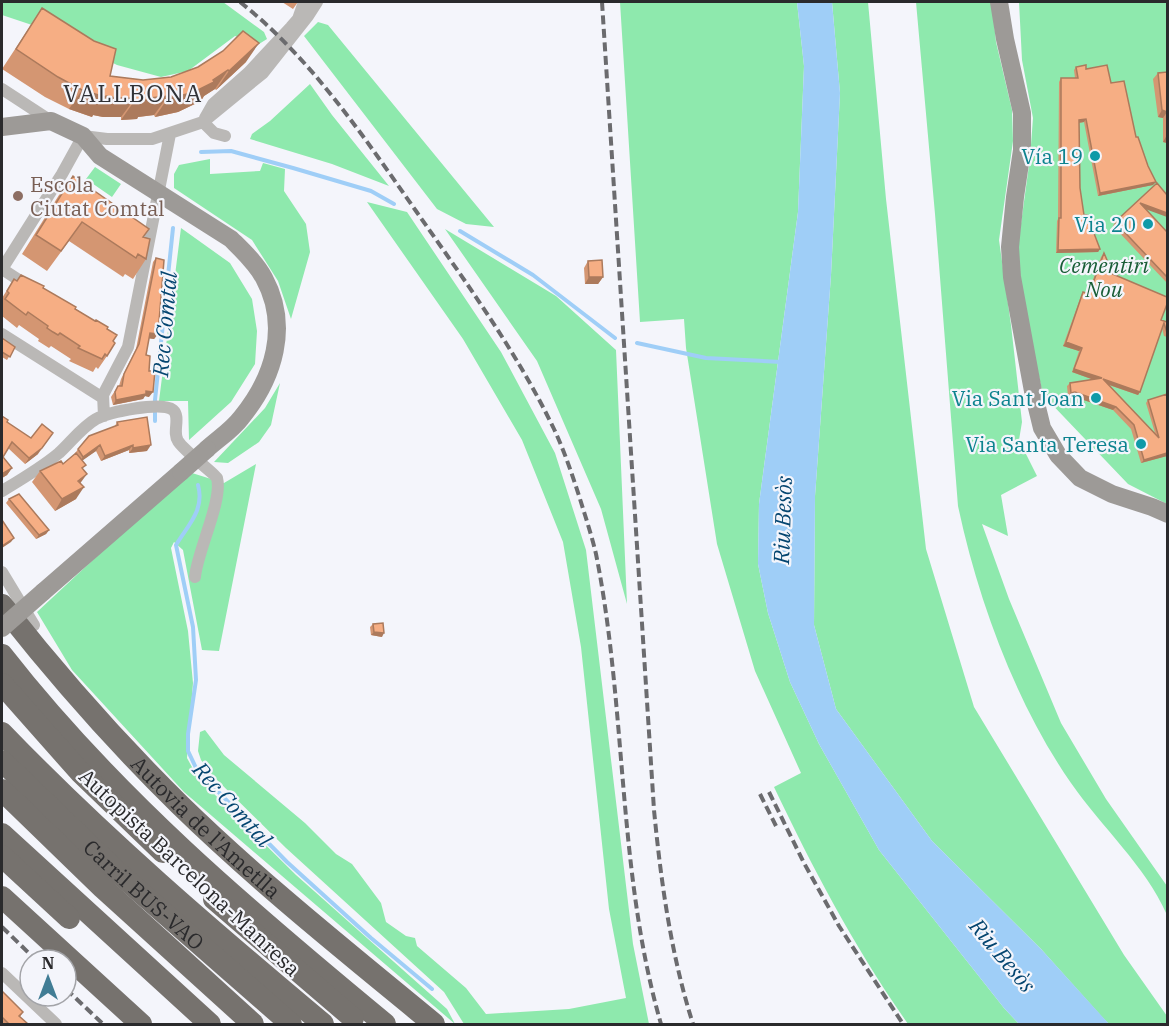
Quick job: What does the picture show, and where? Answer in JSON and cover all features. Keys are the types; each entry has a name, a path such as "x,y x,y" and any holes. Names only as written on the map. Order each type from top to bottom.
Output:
{"highway":[{"name":"Autovia de l'Ametlla","path":"2,605 70,689 130,755 225,848 434,1024"},
{"path":"34,625 70,689"},
{"path":"2,655 36,698 93,762 161,830 252,912 385,1024"},
{"name":"Autopista Barcelona-Manresa","path":"2,684 118,810 242,924 361,1024"},
{"path":"2,733 59,791 149,874 323,1024"},
{"name":"Carril BUS-VAO","path":"2,761 84,842 291,1024"},
{"path":"2,790 102,887 253,1024"},
{"path":"2,834 210,1024"},
{"path":"2,856 187,1024"},
{"path":"2,897 141,1024"},
{"path":"159,910 215,971 272,1024"}],"street":[{"path":"203,122 213,104 271,51 298,19 304,2"},
{"path":"2,89 51,121 83,136 132,140 170,134 203,122 263,73 309,16 316,2"},
{"path":"999,2 1022,113 1022,150 1010,247 1012,277 1042,428 1058,455 1080,478 1112,494 1167,514"},
{"path":"2,127 51,121"},
{"path":"203,122 214,133 225,136"},
{"path":"105,416 103,398 124,345 159,194 170,134"},
{"path":"2,628 240,420 257,396 271,370 276,347 278,324 273,300 264,277 249,257 231,239 100,156 83,136"},
{"path":"38,292 2,269 62,174 83,136"},
{"path":"2,334 103,398"},
{"path":"2,491 41,468 93,421 128,410 170,408 175,413 175,432 178,441 201,465 217,477 214,507 195,577"},
{"path":"2,572 34,625"},
{"path":"2,973 56,1024"}],"green space":[{"path":"2,2 223,2 264,32 267,39 259,44 235,36 188,71 161,77 117,65 44,29 2,15"},
{"path":"620,2 797,2 804,66 798,212 759,504 758,564 768,613 790,682 819,744 879,850 1019,1024 908,1024 870,967 836,908 774,787 801,773 755,671 717,544 686,348 684,319 640,322"},
{"path":"832,2 868,2 886,199 926,549 974,707 1124,955 1167,1016 1167,1024 1109,1024 1041,949 932,841 836,709 814,625 815,496 831,275 840,93"},
{"path":"916,2 992,2 996,42 1012,110 1013,141 999,240 1022,422 1019,440 1037,476 1001,495 1008,536 982,524 1009,599 1061,723 1106,799 1167,886 1167,915 1135,863 1071,783 1033,720 1001,650 966,542 958,506"},
{"name":"Cementiri Nou","path":"1019,2 1167,2 1167,504 1128,484 1043,395 1023,304 1019,264 1019,238 1033,118 1022,60"},
{"path":"318,22 328,25 494,227 466,224 437,209 304,36"},
{"path":"310,84 389,186 332,164 250,139 252,134 270,121"},
{"path":"210,159 210,174 260,171 263,163 285,169 284,191 306,224 310,252 291,319 278,281 252,240 174,188 174,174 179,165"},
{"path":"95,167 121,184 112,197 86,179"},
{"path":"367,202 407,212 501,352 555,453 586,550 633,944 649,1024 464,1024 444,992 286,848 212,775 201,760 198,751 200,732 205,730 224,755 305,823 336,854 352,864 381,903 386,922 406,936 415,938 417,946 466,988 486,1014 569,1009 626,998 609,909 581,647 563,542 522,440 463,339"},
{"path":"181,228 230,263 252,299 257,331 255,364 231,402 189,440 188,401 159,401"},
{"path":"445,229 556,296 616,350 627,604 601,509 537,361"},
{"path":"280,383 271,425 259,442 228,463 214,462 265,408"},
{"path":"256,464 219,651 202,650 183,550 174,542 171,548 188,631 193,683 187,758 198,778 296,875 447,1009 455,1024 184,792 72,670 37,612 109,545 192,473 224,483"}],"water":[{"name":"Riu Besòs","path":"797,2 832,2 840,93 831,275 815,496 814,625 836,709 932,841 1041,949 1109,1024 1019,1024 1004,1008 879,850 819,744 790,682 768,613 758,564 759,504 798,212 804,66"}],"building":[{"path":"42,8 94,41 116,49 110,76 143,80 171,77 198,67 223,51 243,31 259,43 229,71 192,93 168,98 168,96 150,98 150,100 105,97 82,90 16,49"},
{"path":"1086,65 1086,69 1107,65 1111,83 1124,81 1136,137 1138,137 1156,182 1100,193 1086,119 1079,120 1080,188 1084,215 1087,215 1100,249 1058,250 1059,218 1061,218 1061,78 1078,78 1076,67"},
{"path":"1167,72 1167,112 1162,110 1158,73"},
{"path":"73,176 149,229 143,237 150,239 146,259 138,254 136,258 82,222 61,251 36,235"},
{"path":"1157,183 1167,195 1167,213 1140,203 1167,232 1167,277 1115,222"},
{"path":"1104,253 1110,267 1108,272 1167,297 1161,320 1167,322 1167,333 1164,323 1140,392 1103,379 1159,438 1148,400 1167,394 1167,453 1144,460 1134,425 1116,407 1075,392 1071,393 1070,383 1102,378 1074,369 1082,348 1066,342 1083,292 1089,294"},
{"path":"156,258 164,260 158,334 150,333 146,355 150,356 149,371 155,371 153,392 146,391 146,394 116,400 115,392 118,386 122,386 124,374 139,344"},
{"path":"602,260 603,277 589,277 588,261"},
{"path":"21,275 44,286 43,288 108,327 107,329 117,335 107,356 105,354 102,359 78,348 80,346 60,333 58,335 53,332 28,312 26,315 5,299 14,279 17,281"},
{"path":"2,338 15,347 10,357 2,352"},
{"path":"2,416 31,438 42,424 53,433 42,448 29,458 12,442 3,457 12,468 2,474"},
{"path":"147,417 151,445 133,448 133,445 105,456 100,445 83,457 78,449 89,436 118,425 117,422"},
{"path":"76,453 86,465 82,468 87,474 78,481 84,487 62,499 40,471 61,461 63,464"},
{"path":"19,494 49,530 39,535 9,499"},
{"path":"2,520 14,538 2,546"},
{"path":"383,623 384,633 374,632 373,624"},
{"path":"2,991 23,1012 19,1016 28,1024 9,1024 2,1017"}],"waterway":[{"path":"201,152 231,151 371,191 394,204"},
{"name":"Rec Comtal","path":"155,421 155,400 173,228"},
{"path":"460,231 533,275 615,338"},
{"path":"637,343 706,358 781,362"},
{"name":"Rec Comtal","path":"198,485 200,494 197,510 176,545 193,627 196,680 188,734 188,751 197,770 287,862 371,938 432,989"}],"railway":[{"path":"240,2 266,24 313,73 377,155 507,345 524,372 559,440 575,482 596,554 613,671 629,849 637,908 647,967 661,1024"},
{"path":"602,2 654,810 668,918 685,998 693,1024"},
{"path":"769,792 804,863 839,926 903,1024"},
{"path":"760,794 776,826"},
{"path":"2,927 24,948"},
{"path":"78,1000 103,1024"}],"place":[{"name":"Vía 19","path":"1095,156"},
{"name":"Escola Ciutat Comtal","path":"18,196"},
{"name":"Via 20","path":"1148,224"},
{"name":"Via Sant Joan","path":"1096,398"},
{"name":"Via Santa Teresa","path":"1141,444"}],"district":[{"name":"VALLBONA","path":"133,93"}]}
